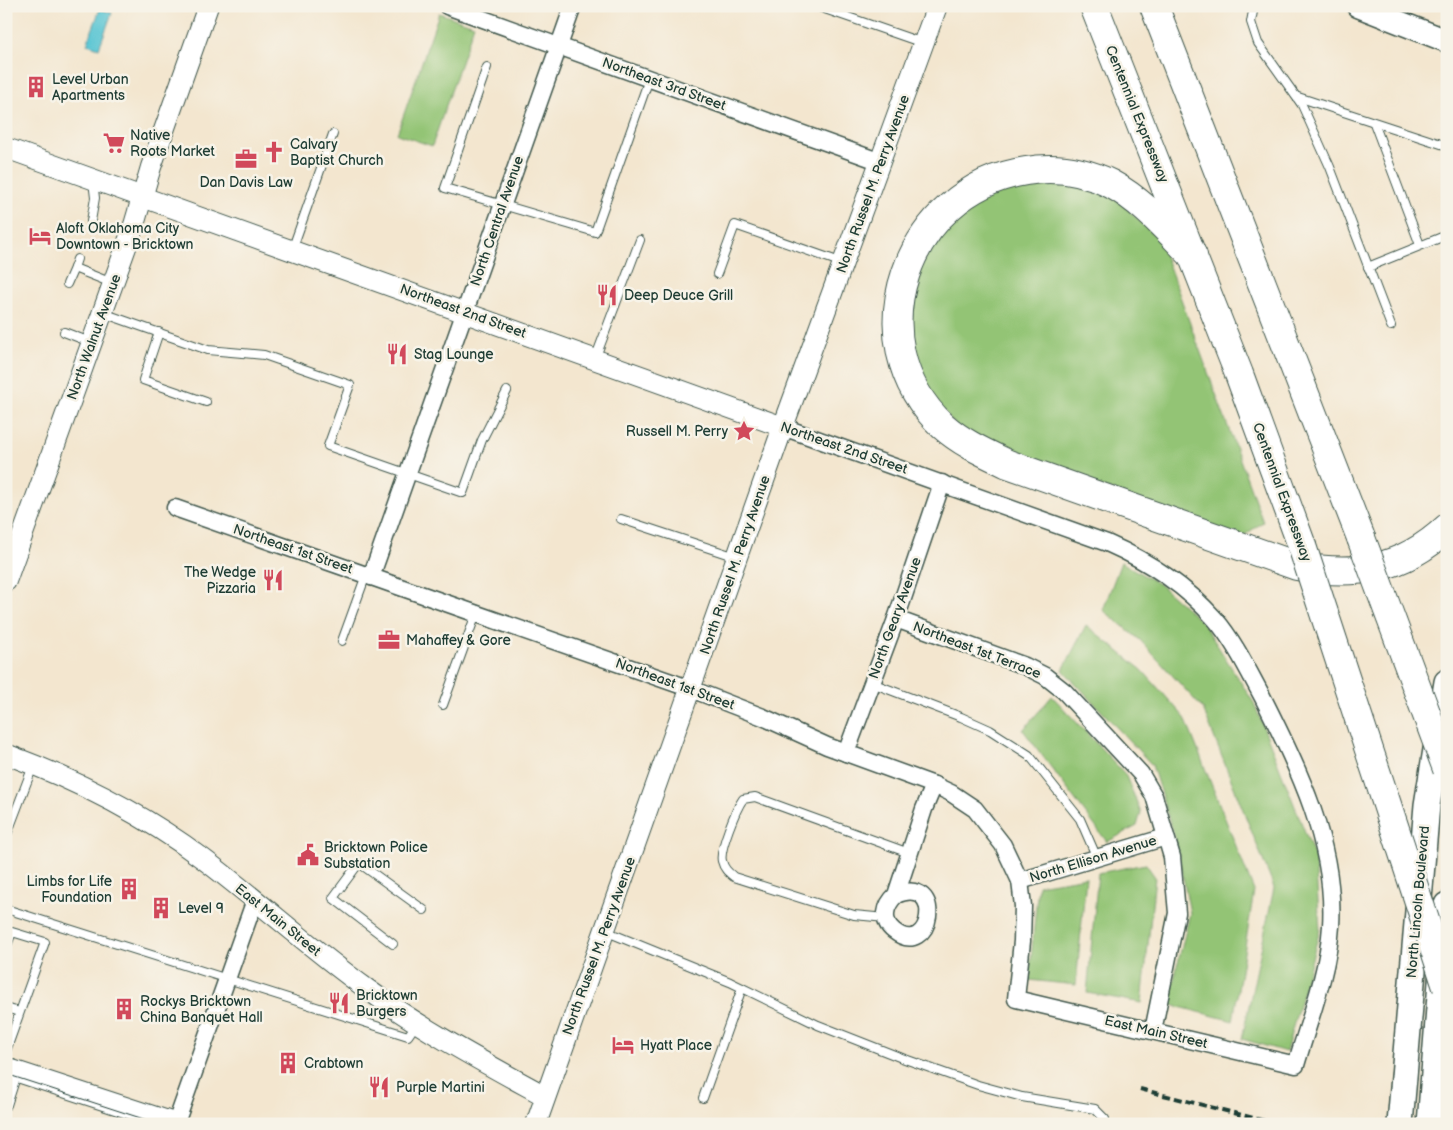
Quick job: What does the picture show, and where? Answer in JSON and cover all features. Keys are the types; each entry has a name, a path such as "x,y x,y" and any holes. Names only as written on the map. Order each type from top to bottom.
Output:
{"highway":[{"name":"Centennial Expressway","path":"1094,6 1193,256 1302,546 1447,987"},
{"path":"1154,6 1361,538 1447,768"},
{"path":"1193,256 1145,208 1111,184 1092,176 1072,171 1037,169 994,178 973,188 941,215 926,232 906,271 900,295 898,318 899,342 911,379 921,398 942,424 976,449 1026,471 1297,566 1326,572 1346,572 1384,566 1417,552 1447,528"}],"main road":[{"path":"1358,6 1447,41"},
{"name":"North Lincoln Boulevard","path":"1400,1124 1427,805 1447,682"},
{"name":"North Lincoln Boulevard","path":"1430,1124 1447,905"}],"street":[{"name":"North Walnut Avenue","path":"6,581 103,313 208,6"},
{"name":"Northeast 3rd Street","path":"447,6 881,162"},
{"name":"North Central Avenue","path":"368,576 407,474 573,6"},
{"name":"North Russel M. Perry Avenue","path":"536,1124 784,427 937,6"},
{"name":"Northeast 2nd Street","path":"6,148 1107,543 1139,558 1176,582 1216,620 1246,665 1289,749 1322,840 1330,876 1331,926 1325,962 1296,1065"},
{"name":"North Geary Avenue","path":"846,752 896,619 942,483"},
{"name":"Northeast 1st Street","path":"175,508 691,689 951,793 975,809 1002,845 1020,882 1023,906 1022,941 1016,999"},
{"name":"Northeast 1st Terrace","path":"896,619 1025,666 1045,676 1064,691 1141,774 1154,796 1172,857 1177,913 1153,1032"},
{"name":"East Main Street","path":"6,754 102,795 144,818 202,857 369,991 477,1058 545,1096"},
{"path":"896,895 934,785"},
{"name":"North Ellison Avenue","path":"1020,882 1166,837"},
{"path":"903,892 914,893 921,896 930,908 927,926 920,933 910,936 898,934 890,928 886,918 886,910 890,900 896,895 903,892"},
{"path":"9,1066 177,1124 226,978 255,900"},
{"name":"East Main Street","path":"1016,999 1296,1065"}],"lane":[{"path":"816,6 924,44"},
{"path":"1254,6 1251,22 1258,43 1298,97 1330,167 1391,326"},
{"path":"487,67 445,188 595,232 649,79"},
{"path":"1298,97 1447,146"},
{"path":"1374,122 1420,245"},
{"path":"292,250 333,134"},
{"path":"91,221 95,198 92,179"},
{"path":"717,274 736,225 844,263"},
{"path":"1368,267 1447,235"},
{"path":"595,359 640,240"},
{"path":"67,284 76,259"},
{"path":"74,268 113,284"},
{"path":"103,313 208,350 264,355 350,385 328,446 463,493 482,440 507,391"},
{"path":"64,332 92,343"},
{"path":"159,332 143,380 206,402"},
{"path":"621,519 738,558"},
{"path":"342,641 368,576"},
{"path":"443,705 476,614"},
{"path":"872,683 990,730 1029,755 1080,819 1097,858"},
{"path":"6,837 33,764"},
{"path":"886,918 854,915 734,877 725,870 721,859 736,808 743,799 755,797 909,853"},
{"path":"393,944 332,898 359,863 424,910"},
{"path":"6,909 408,1036 418,1022"},
{"path":"604,931 742,988 818,1025 978,1085 1022,1097 1095,1109 1105,1119 1106,1124"},
{"path":"6,948 12,932 45,942 19,1012 9,1066 7,1105"},
{"path":"703,1098 742,988"},
{"path":"6,1008 19,1012"}],"green space":[{"path":"439,13 474,25 432,146 397,134"},
{"path":"1062,179 1115,197 1159,239 1263,522 1242,537 1009,454 955,425 923,386 907,334 912,281 948,219 1011,183"},
{"path":"1121,562 1159,584 1203,623 1254,703 1315,857 1320,930 1286,1052 1242,1039 1274,888 1203,709 1140,640 1103,610"},
{"path":"1086,625 1142,670 1185,718 1254,891 1233,1021 1168,1004 1190,913 1177,846 1152,765 1063,670"},
{"path":"1052,696 1125,774 1141,812 1137,826 1107,842 1023,730"},
{"path":"1146,864 1155,877 1142,1003 1087,993 1098,873"},
{"path":"1086,877 1076,985 1029,980 1038,885"}],"water":[{"path":"100,9 112,13 99,48 87,44"}],"tram line":[{"path":"6,1074 159,1124"}],"railway":[{"path":"1140,1089 1277,1124"}],"place":[{"name":"Level Urban Apartments","path":"36,87"},
{"name":"Native Roots Market","path":"114,143"},
{"name":"Calvary Baptist Church","path":"274,152"},
{"name":"Dan Davis Law","path":"246,159"},
{"name":"Aloft Oklahoma City Downtown - Bricktown","path":"40,236"},
{"name":"Deep Deuce Grill","path":"607,295"},
{"name":"Stag Lounge","path":"397,354"},
{"name":"Russell M. Perry","path":"744,431"},
{"name":"The Wedge Pizzaria","path":"273,580"},
{"name":"Mahaffey & Gore","path":"389,640"},
{"name":"Bricktown Police Substation","path":"308,855"},
{"name":"Limbs for Life Foundation","path":"129,889"},
{"name":"Level 9","path":"161,908"},
{"name":"Bricktown Burgers","path":"339,1003"},
{"name":"Rockys Bricktown China Banquet Hall","path":"124,1009"},
{"name":"Hyatt Place","path":"623,1045"},
{"name":"Crabtown","path":"288,1063"},
{"name":"Purple Martini","path":"379,1087"}]}
